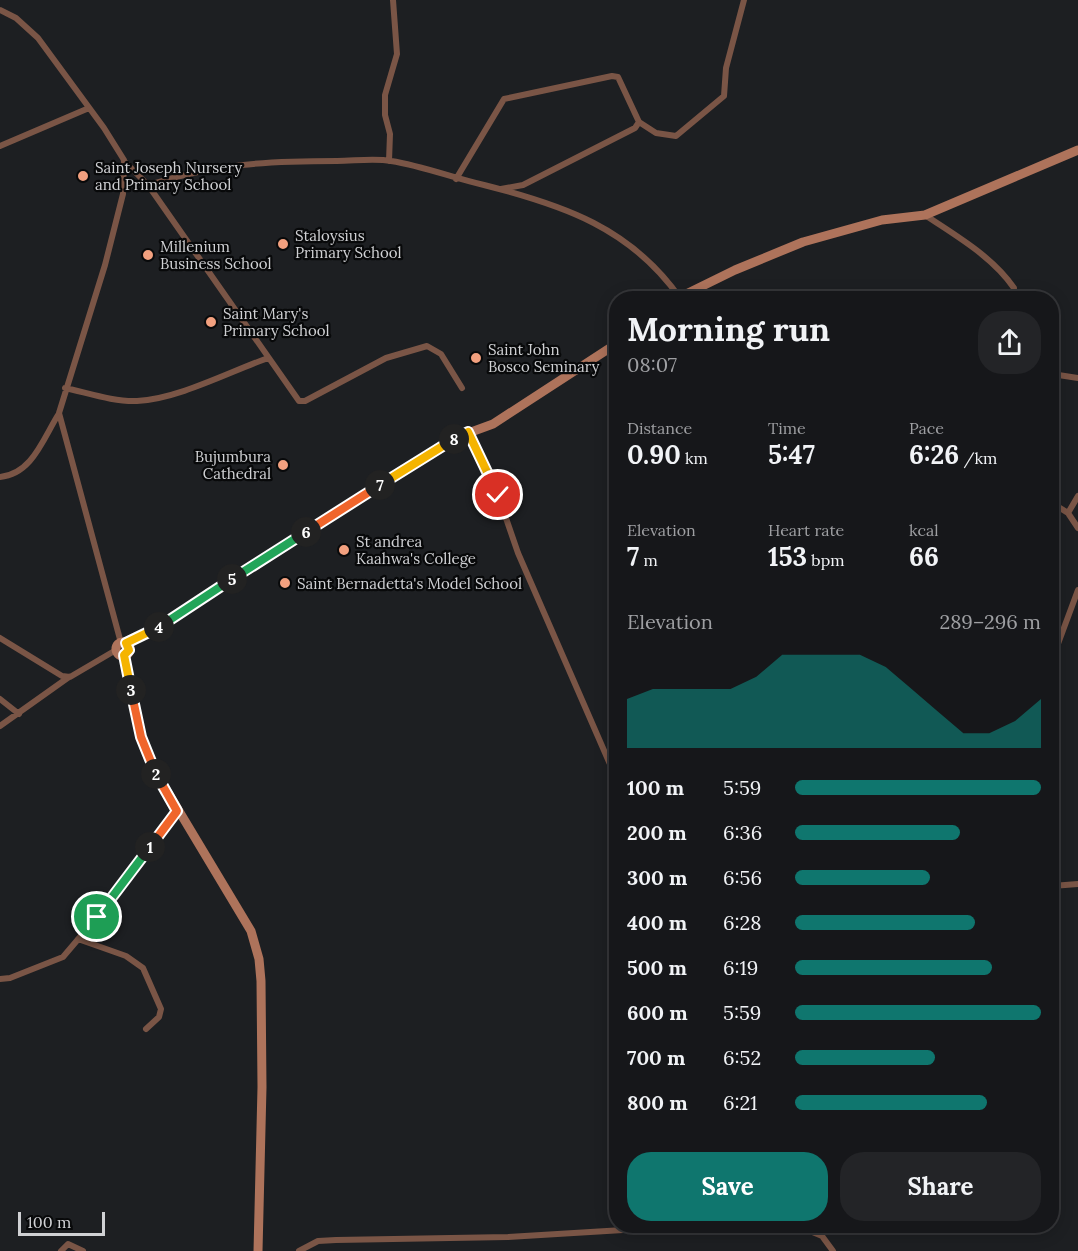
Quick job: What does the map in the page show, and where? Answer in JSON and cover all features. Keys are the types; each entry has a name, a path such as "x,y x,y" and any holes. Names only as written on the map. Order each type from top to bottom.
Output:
{"street":[{"path":"389,160 390,134 385,115 385,95 397,54 393,0"},
{"path":"456,178 500,102 510,96 546,92 612,76 620,80 639,122 656,133 676,136 691,121 721,100 726,91 726,68 744,0"},
{"path":"0,10 16,18 38,38 124,160 148,186 302,402 386,358 427,346 441,354 462,388"},
{"path":"0,146 88,108"},
{"path":"501,190 534,179 635,128 639,122"},
{"path":"693,291 735,270 803,242 882,220 925,215 1078,150"},
{"path":"0,477 18,473 29,462 58,413 90,315 123,194 124,160"},
{"path":"148,186 181,175 248,162 389,160 555,206 598,223 617,235 662,273 674,291"},
{"path":"925,215 974,248 996,268 1014,288 1014,291"},
{"path":"0,726 70,677 158,628 452,439 493,424 609,349"},
{"path":"65,388 122,400 148,400 167,396 268,357"},
{"path":"1059,375 1078,378"},
{"path":"58,413 122,648 141,737 155,771 177,811 250,931 259,959 262,1087 258,1251"},
{"path":"468,432 498,495 518,553 609,762"},
{"path":"1068,513 1078,496"},
{"path":"1059,507 1068,513 1078,528"},
{"path":"1059,641 1078,590"},
{"path":"0,638 62,676 70,677"},
{"path":"0,699 19,714"},
{"path":"0,979 10,978 52,964 63,957 177,811"},
{"path":"1059,885 1078,884"},
{"path":"78,939 126,956 143,968 160,1009 159,1017 146,1029"},
{"path":"299,1251 318,1241 336,1239 508,1237 609,1231"},
{"path":"815,1233 822,1236 833,1251"},
{"path":"61,1251 68,1244 82,1251"}],"place":[{"name":"Saint Joseph Nursery and Primary School","path":"83,176"},
{"name":"Staloysius Primary School","path":"283,244"},
{"name":"Millenium Business School","path":"148,255"},
{"name":"Saint Mary's Primary School","path":"211,322"},
{"name":"Saint John Bosco Seminary","path":"476,358"},
{"name":"Bujumbura Cathedral","path":"283,465"},
{"name":"St andrea Kaahwa's College","path":"344,550"},
{"name":"Saint Bernadetta's Model School","path":"285,583"}],"route":[{"path":"97,917 177,811 155,771 141,737 124,655 129,650 126,643 158,628 452,439 468,432 498,495"}]}
